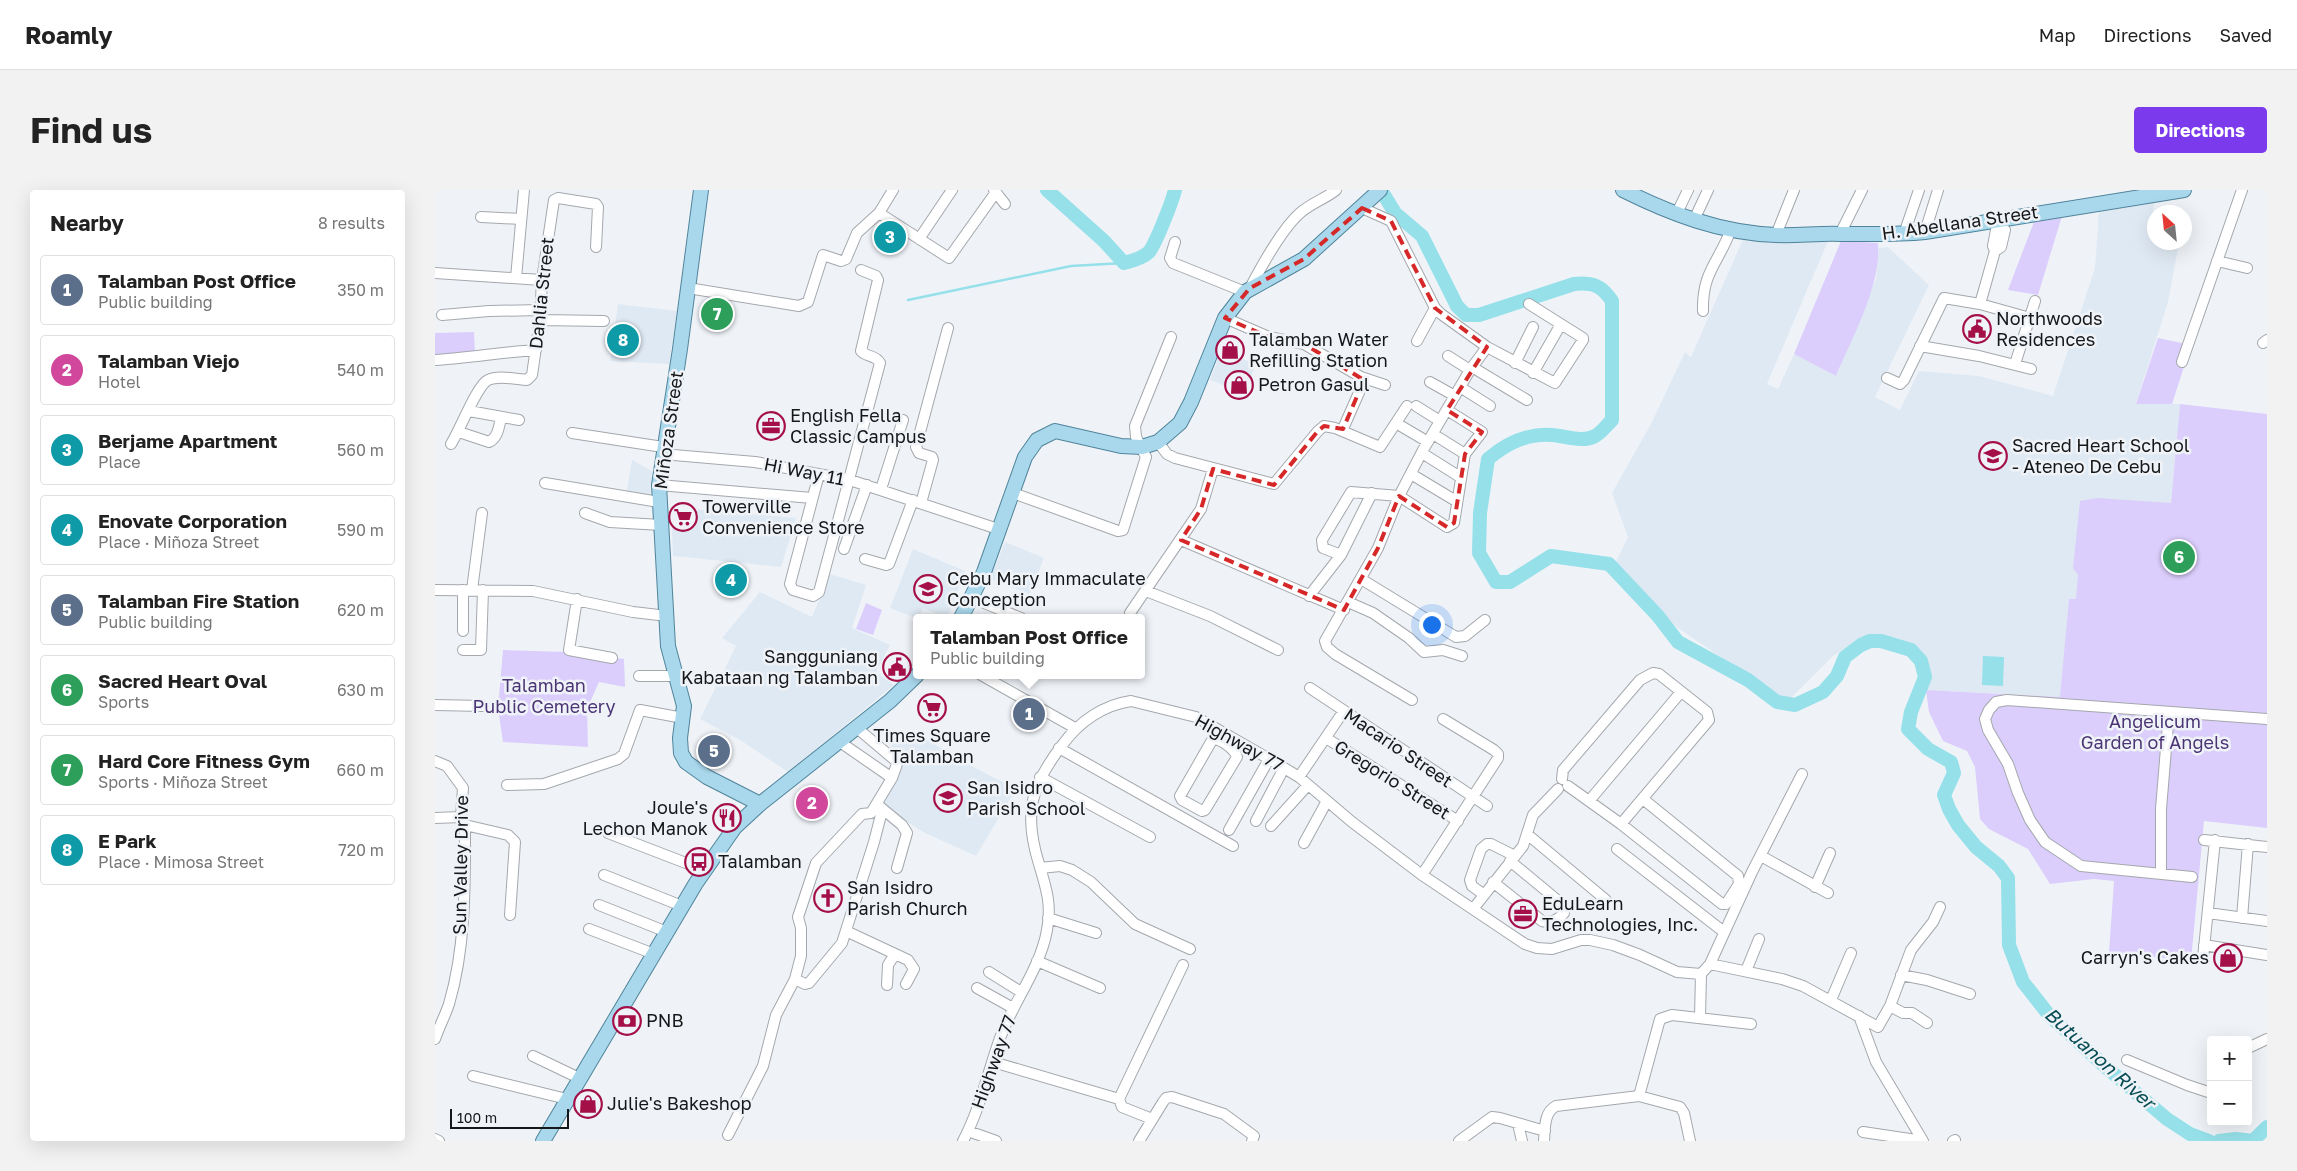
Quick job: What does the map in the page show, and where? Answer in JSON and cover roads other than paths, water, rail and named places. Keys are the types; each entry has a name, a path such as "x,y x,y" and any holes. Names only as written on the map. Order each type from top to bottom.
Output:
{"main road":[{"name":"Miñoza Street","path":"701,190 659,485 668,646 684,706 680,738 681,753 686,762 707,777 760,804"},
{"name":"H. Abellana Street","path":"1623,190 1677,215 1731,229 1776,235 1840,234 1884,236 2002,222 2141,193 2184,190"},
{"path":"963,614 984,572 1025,457 1037,440 1045,434 1055,431 1121,446 1142,447 1158,442 1179,423 1187,409 1225,318 1248,290 1304,259 1377,193"},
{"path":"543,1141 704,870 735,827 760,804 890,701 913,679"}],"street":[{"path":"516,278 524,190"},
{"path":"688,288 790,304 804,304 808,302 823,255 843,261 857,234 879,213 893,190"},
{"path":"919,239 952,190"},
{"path":"1175,242 1170,258 1173,263 1248,290 1265,261 1298,214 1315,201 1336,190"},
{"path":"1677,215 1687,190"},
{"path":"1694,220 1708,190"},
{"path":"1776,235 1794,190"},
{"path":"1840,234 1862,190"},
{"path":"1904,234 1919,190"},
{"path":"1925,232 1938,190"},
{"path":"2182,362 2242,190"},
{"path":"879,213 949,258 995,191 1005,204"},
{"name":"Dahlia Street","path":"469,411 478,390 488,380 496,378 527,380 532,375 540,315 542,280 553,203 558,198 596,204 598,207 596,247"},
{"path":"1362,208 1391,221 1435,308 1452,323 1487,347 1555,383 1583,340 1581,336 1529,304"},
{"path":"481,217 521,219"},
{"path":"1980,304 1995,250 2001,247 2005,230 2002,222"},
{"path":"1703,311 1703,288 1711,268 1725,247 1731,229"},
{"path":"2217,261 2247,268"},
{"path":"819,474 790,584 793,590 813,596 819,592 880,363 876,358 863,354 861,351 878,280 876,276 861,270"},
{"path":"435,273 542,280"},
{"path":"1887,378 1900,384 1903,382 1943,299 1980,304 2030,318"},
{"path":"2015,364 2035,300"},
{"path":"1417,341 1435,308"},
{"path":"441,315 489,311 604,321"},
{"path":"1225,318 1269,337 1304,344 1365,379 1385,386"},
{"path":"1533,373 1561,324"},
{"path":"1515,363 1533,327"},
{"path":"865,559 886,565 889,564 917,502 933,460 931,457 919,453 916,447 948,328"},
{"path":"1013,493 1118,530 1123,530 1146,457 1136,437 1135,426 1171,337"},
{"path":"1920,346 2015,364 2031,369"},
{"path":"1412,700 1327,647 1325,641 1386,532 1399,496 1430,438 1471,369 1487,347"},
{"path":"435,360 471,358 497,352 536,350"},
{"path":"1448,356 1527,400"},
{"path":"1342,431 1365,379"},
{"path":"1430,382 1491,406"},
{"path":"1158,442 1167,454 1175,458 1274,484 1324,426 1342,431 1380,447 1411,406 1440,421"},
{"path":"1341,555 1323,548 1322,540 1351,492 1372,492 1399,496 1447,526 1454,524 1456,501 1465,454 1482,432 1447,410"},
{"path":"451,444 469,411 519,420"},
{"path":"459,432 489,442 492,441 496,435 501,418"},
{"path":"881,489 903,420"},
{"path":"1401,426 1465,454"},
{"name":"Hi Way 11","path":"573,433 663,450 735,460 850,480 998,529"},
{"path":"1422,453 1460,478"},
{"path":"1130,613 1141,594 1146,591 1201,509 1213,469"},
{"path":"1411,474 1456,501"},
{"path":"545,483 659,502"},
{"path":"659,485 812,498"},
{"path":"844,549 867,485"},
{"path":"1309,596 1341,555 1372,492"},
{"path":"463,631 467,590 482,513"},
{"path":"585,513 610,522 661,524"},
{"path":"1181,540 1309,596 1373,613 1409,638 1423,652 1443,650 1462,656"},
{"path":"1361,579 1456,638 1465,636 1485,620"},
{"path":"435,590 533,591 633,612 667,616"},
{"path":"463,650 481,650 483,590"},
{"path":"1146,591 1210,616 1277,650"},
{"path":"972,598 1011,614"},
{"path":"577,599 569,650 612,658"},
{"path":"1473,909 1523,846 1533,814 1562,785 1563,770 1646,675 1659,674 1707,712 1709,720 1621,824"},
{"path":"639,676 677,676"},
{"path":"988,679 1075,728"},
{"name":"Macario Street","path":"1310,688 1343,712 1487,806"},
{"path":"1589,802 1681,692"},
{"path":"2192,878 2081,866 2045,842 2030,820 2008,764 1988,730 1985,719 1989,710 1996,702 2007,700 2267,719"},
{"name":"Highway 77","path":"963,1141 983,1097 993,1062 1013,1008 1044,943 1049,896 1040,868 1031,825 1033,802 1040,777 1075,728 1092,716 1121,703 1131,701 1196,717 1223,736 1269,759 1299,777 1422,875 1525,944 1537,948 1552,949 1581,940 1590,940 1613,945 1677,972 1701,974"},
{"path":"435,705 483,706"},
{"path":"507,785 544,784 618,759 624,754 640,710 683,718"},
{"path":"1299,777 1343,712"},
{"path":"2161,874 2161,809 2169,712"},
{"path":"1422,875 1498,758 1498,754 1443,719"},
{"path":"795,978 805,984 809,983 842,943 879,807 897,764 896,761 857,728"},
{"path":"1223,736 1235,751 1237,757 1205,810 1202,810 1182,800 1180,796 1211,742 1223,736"},
{"name":"Gregorio Street","path":"1326,738 1458,821"},
{"path":"840,742 892,778"},
{"path":"1059,748 1233,846"},
{"path":"1229,830 1269,759"},
{"name":"Sun Valley Drive","path":"435,761 447,766 463,788 465,896 461,941 448,1005 437,1029 435,1039"},
{"path":"1256,821 1284,768"},
{"path":"1700,1018 1701,974 1710,964 1802,774"},
{"path":"1040,777 1150,837"},
{"path":"1271,826 1308,785"},
{"path":"1562,785 1621,824 1721,904 1726,904 1739,884 1738,876 1643,799"},
{"path":"1304,844 1327,801"},
{"path":"879,807 902,825 907,833 897,868"},
{"path":"728,1135 763,1066 776,1015 795,978 801,956 801,928 798,917 816,863 862,814 871,813 879,807"},
{"path":"435,818 463,821 508,835 515,842 510,915"},
{"path":"608,833 704,870"},
{"path":"1527,834 1606,900"},
{"path":"2204,840 2267,847"},
{"path":"2203,958 2215,840"},
{"path":"1483,894 1472,886 1470,880 1481,849 1487,844 1491,844 1513,858 1562,904 1563,912 1560,918 1548,922 1542,921 1493,882"},
{"path":"2242,918 2248,844"},
{"path":"1617,850 1724,932"},
{"path":"1815,887 1829,852"},
{"path":"1761,856 1828,893"},
{"path":"1040,868 1060,866 1072,870 1091,882 1135,924 1190,949"},
{"path":"604,875 683,906"},
{"path":"599,905 667,932"},
{"path":"1710,964 1803,986 1878,1027 1890,1006 1911,950 1933,922 1940,907"},
{"path":"2208,913 2267,921"},
{"path":"1048,918 1096,933"},
{"path":"589,929 654,954"},
{"path":"846,930 912,964 914,969 906,984"},
{"path":"1746,971 1759,939"},
{"path":"2204,945 2267,955"},
{"path":"1831,1000 1851,953"},
{"path":"887,985 887,971 895,954"},
{"path":"1037,961 1100,988"},
{"path":"1152,1120 1122,1107 1119,1099 1183,965"},
{"path":"989,972 1021,992"},
{"path":"1901,975 1927,980 1970,994"},
{"path":"977,988 1013,1008"},
{"path":"1890,1006 1903,1013 1915,1015 1927,1023"},
{"path":"1639,1096 1659,1019 1672,1015 1751,1024"},
{"path":"1859,1016 1876,1062 1923,1141"},
{"path":"2252,1046 2267,1039"},
{"path":"533,1056 579,1078"},
{"path":"2127,1060 2207,1092"},
{"path":"993,1062 1119,1099"},
{"path":"473,1076 567,1099"},
{"path":"1459,1141 1492,1117 1519,1124 1544,1136 1547,1113 1556,1106 1639,1096 1680,1107 1684,1113 1690,1141"},
{"path":"1139,1141 1167,1098 1177,1098 1224,1114 1254,1136 1252,1141"},
{"path":"1519,1124 1522,1141"},
{"path":"968,1131 996,1141"},
{"path":"1863,1132 1923,1141"},
{"path":"435,1139 439,1141"}],"water":[{"path":"1983,656 2004,657 2003,686 1982,685"}],"waterway":[{"name":"Butuanon River","path":"1047,190 1104,241 1124,263 1141,258 1149,252 1156,240 1175,190"},
{"name":"Butuanon River","path":"1381,190 1395,213 1422,236 1457,306 1466,315 1479,315 1574,284 1596,286 1605,292 1612,301 1612,420 1599,433 1590,438 1579,439 1552,435 1526,437 1503,448 1488,459 1480,513 1479,553 1496,582 1510,582 1551,556 1609,564 1658,616 1678,642 1748,680 1777,702 1795,705 1823,692 1837,676 1845,657 1861,645 1870,641 1881,641 1911,650 1921,661 1925,677 1911,712 1908,729 1928,749 1951,762 1954,773 1944,795 1949,809 1958,825 1976,847 1999,866 2008,878 2009,945 2023,982 2049,1015 2108,1069 2167,1119 2190,1134 2209,1141"},
{"path":"908,300 1071,266 1124,263"},
{"name":"Butuanon River","path":"2219,1141 2236,1139 2253,1141 2267,1127"}],"place":[{"name":"Berjame Apartment","path":"890,237"},
{"name":"Hard Core Fitness Gym","path":"717,314"},
{"name":"Northwoods Residences","path":"1977,329"},
{"name":"E Park","path":"623,340"},
{"name":"Talamban Water Refilling Station","path":"1230,350"},
{"name":"Petron Gasul","path":"1239,385"},
{"name":"English Fella Classic Campus","path":"771,426"},
{"name":"Sacred Heart School - Ateneo De Cebu","path":"1993,456"},
{"name":"Towerville Convenience Store","path":"683,517"},
{"name":"Sacred Heart Oval","path":"2179,557"},
{"name":"Enovate Corporation","path":"731,580"},
{"name":"Cebu Mary Immaculate Conception","path":"928,589"},
{"name":"Sangguniang Kabataan ng Talamban","path":"897,667"},
{"name":"Times Square Talamban","path":"932,708"},
{"name":"Talamban Post Office","path":"1029,714"},
{"name":"Talamban Fire Station","path":"714,751"},
{"name":"San Isidro Parish School","path":"948,798"},
{"name":"Talamban Viejo","path":"812,803"},
{"name":"Joule's Lechon Manok","path":"727,818"},
{"name":"Talamban","path":"699,862"},
{"name":"San Isidro Parish Church","path":"828,898"},
{"name":"EduLearn Technologies, Inc.","path":"1523,914"},
{"name":"Carryn's Cakes","path":"2228,958"},
{"name":"PNB","path":"627,1021"},
{"name":"Julie's Bakeshop","path":"588,1104"}],"park label":[{"name":"Talamban Public Cemetery","path":"544,696"},
{"name":"Angelicum Garden of Angels","path":"2155,732"}]}
